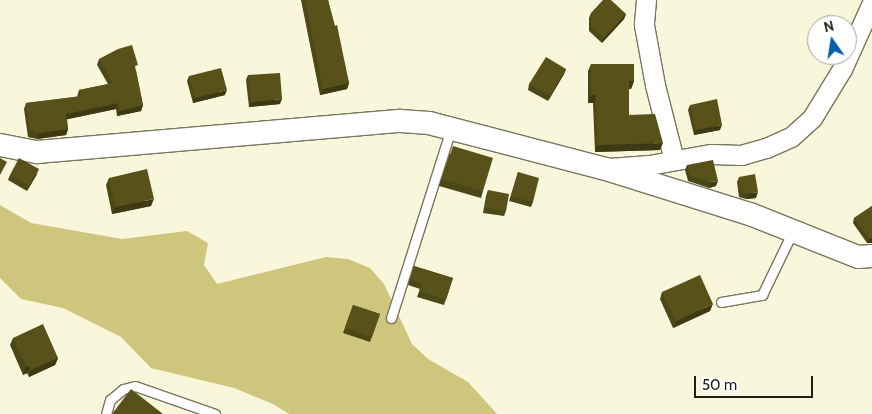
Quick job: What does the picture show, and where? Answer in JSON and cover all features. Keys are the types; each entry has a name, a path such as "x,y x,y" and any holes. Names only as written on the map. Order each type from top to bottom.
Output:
{"street":[{"path":"646,0 646,34 655,85 674,160"},
{"path":"606,169 710,154 741,155 766,148 791,137 812,118 842,70 872,2"},
{"path":"0,145 37,152 401,121 429,123 606,169 750,214 858,256 872,256"}],"lane":[{"path":"391,318 451,129"},
{"path":"721,302 762,295 793,231"},
{"path":"106,414 110,400 123,389 135,386 215,414"}],"shaded area":[{"path":"0,205 31,223 122,239 187,231 208,243 204,265 217,284 326,257 348,259 370,268 384,284 412,344 428,359 468,382 497,414 289,414 273,404 234,388 151,368 121,337 63,308 21,299 0,278"}],"building":[{"path":"305,0 328,0 335,26 337,25 349,83 323,89"},
{"path":"603,0 611,0 626,14 604,38 591,26 591,13"},
{"path":"132,45 138,65 135,66 143,105 119,111 118,103 66,114 68,129 39,133 30,131 26,103 81,96 79,90 113,83 99,59 118,49"},
{"path":"546,57 566,69 550,96 529,84"},
{"path":"591,64 634,64 634,81 629,81 629,115 655,114 663,143 597,145 596,95 591,95"},
{"path":"221,68 227,90 195,98 189,76"},
{"path":"280,73 282,99 251,102 248,75"},
{"path":"717,99 722,125 696,130 690,105"},
{"path":"453,146 493,158 483,191 442,179"},
{"path":"0,158 7,162 0,175"},
{"path":"19,158 39,169 29,186 10,175"},
{"path":"713,160 718,181 711,182 690,176 687,165"},
{"path":"147,169 154,199 115,207 109,178"},
{"path":"518,172 539,178 533,202 511,196"},
{"path":"755,174 758,192 748,194 741,192 739,177"},
{"path":"488,190 509,194 506,211 485,208"},
{"path":"872,206 872,238 869,238 854,218"},
{"path":"414,266 453,278 446,300 419,291 422,283 410,280"},
{"path":"700,275 713,304 676,321 662,292"},
{"path":"353,305 380,314 372,337 345,328"},
{"path":"43,324 58,358 31,370 30,366 26,367 13,338"},
{"path":"131,389 163,414 112,414"}]}
